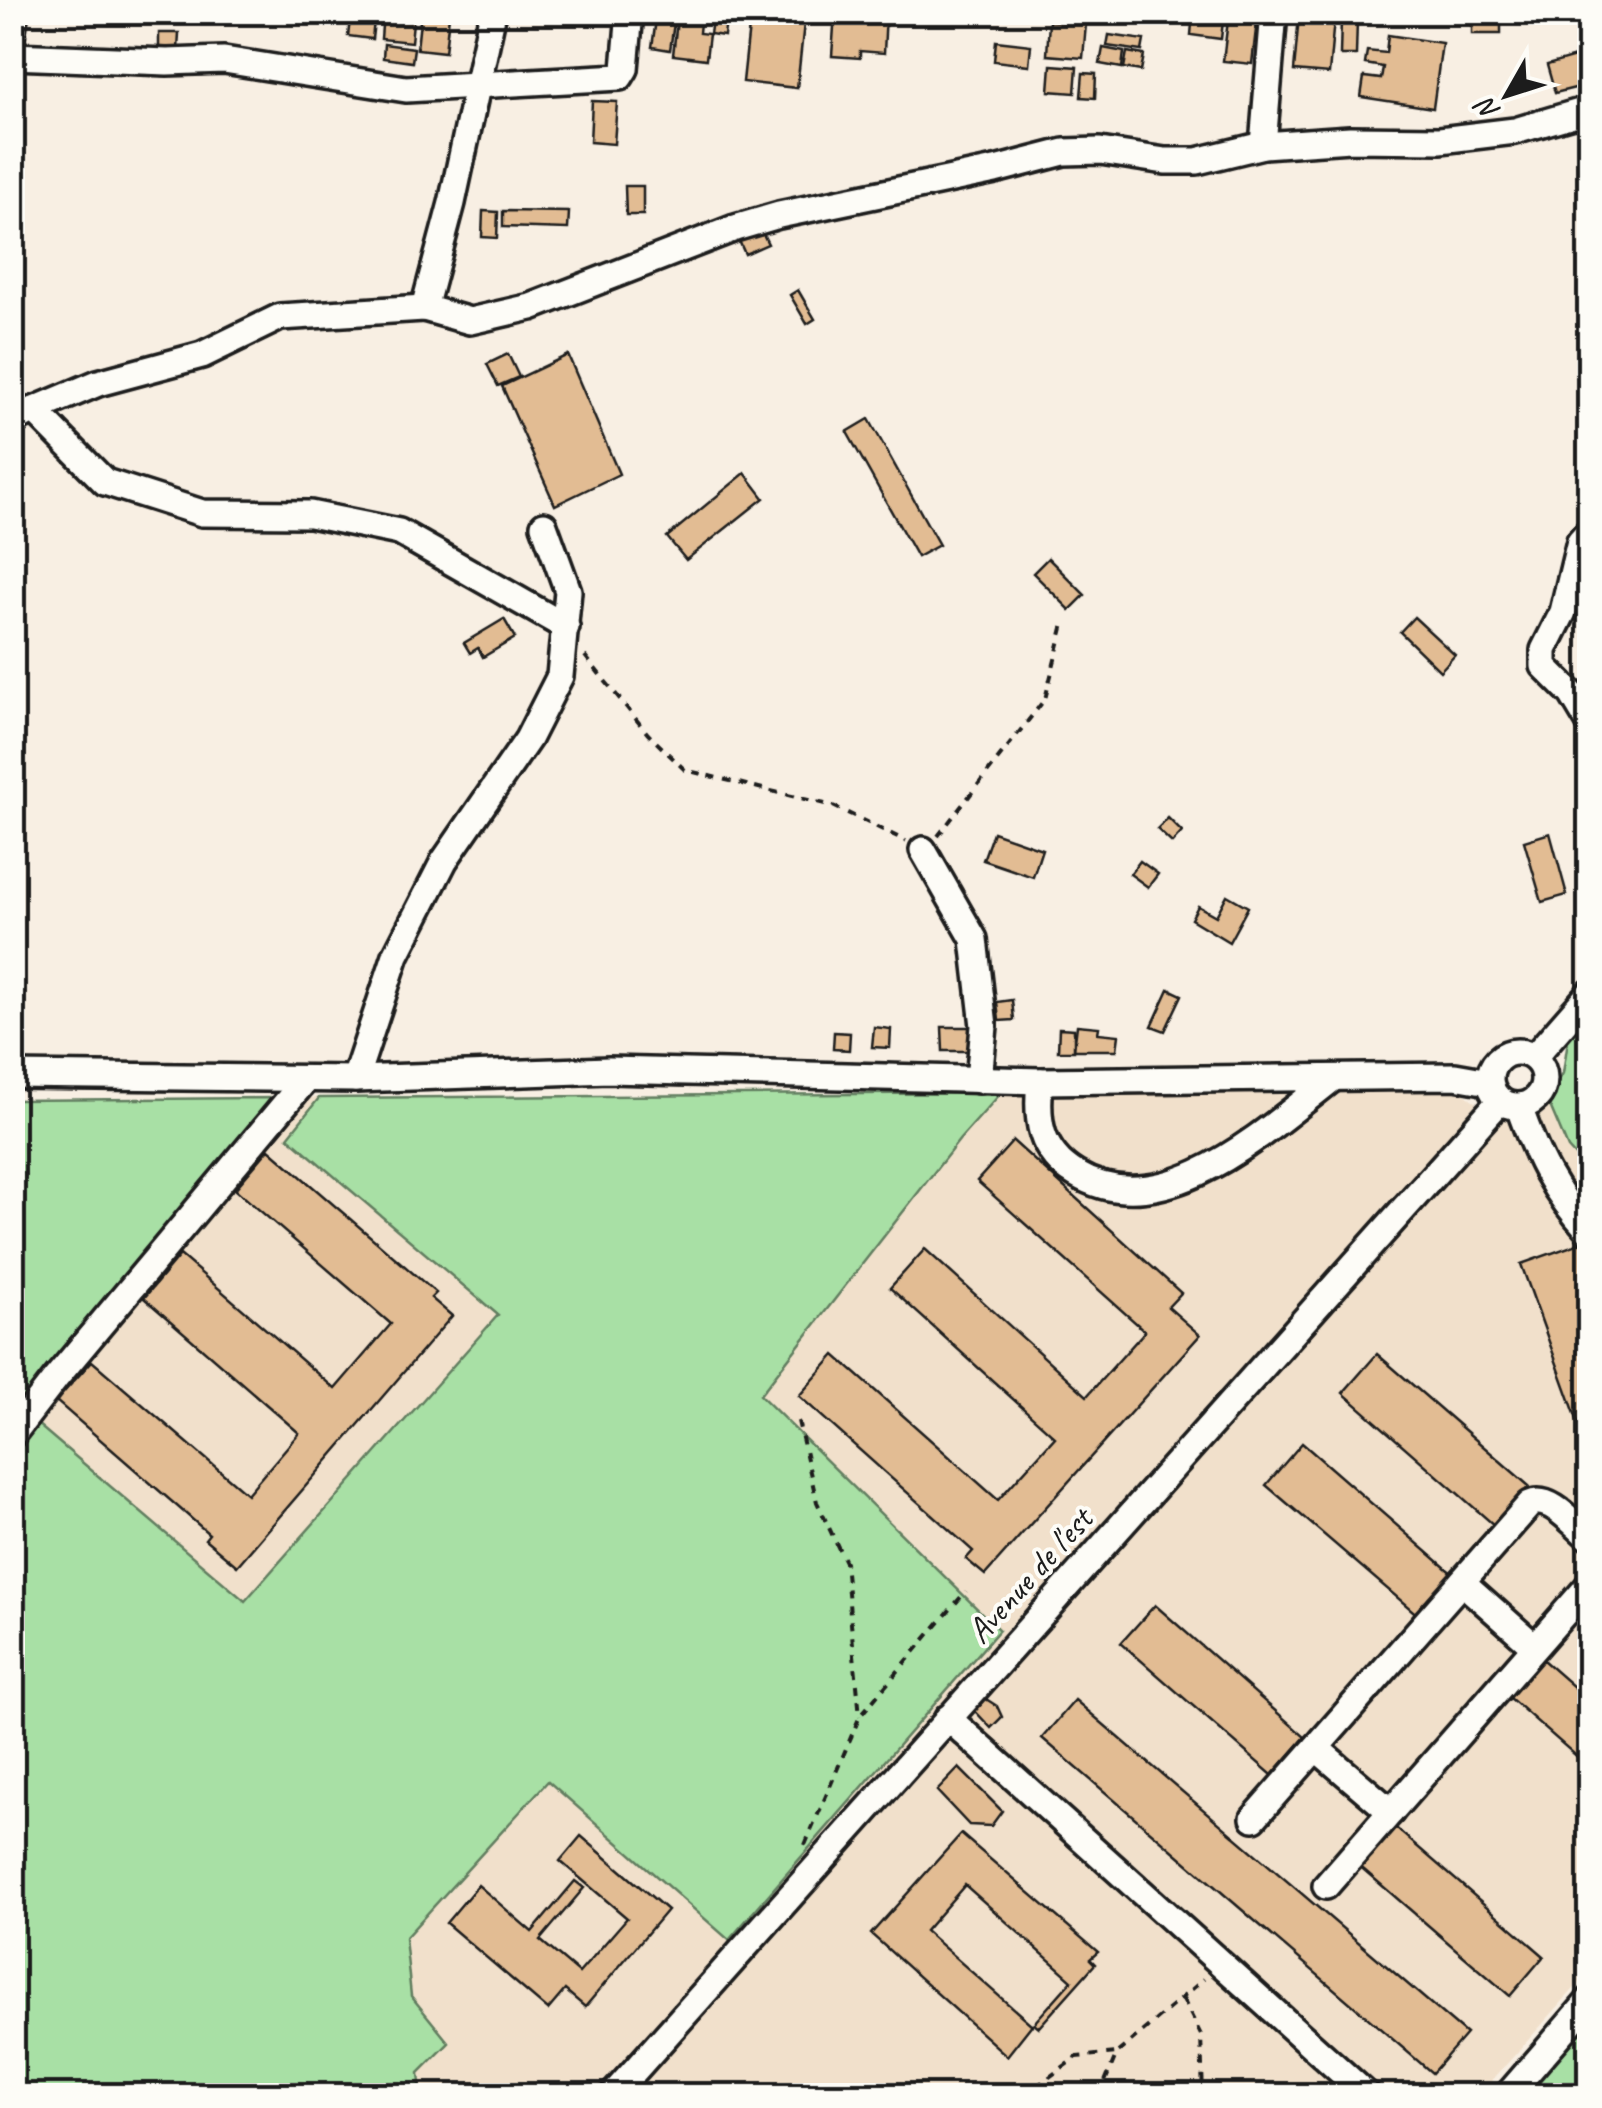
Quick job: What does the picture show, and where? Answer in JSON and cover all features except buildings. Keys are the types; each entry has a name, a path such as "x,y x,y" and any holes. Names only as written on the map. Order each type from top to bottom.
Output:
{"street":[{"path":"424,308 452,204 493,12"},
{"path":"12,56 167,62 224,60 406,89 620,76 625,68 630,12"},
{"path":"1263,146 1274,12"},
{"path":"566,627 399,532 310,514 202,513 106,482 23,416 98,384 202,354 280,317 424,308 470,321 531,308 735,228 779,215 1064,152 1100,151 1197,160 1263,146 1350,139 1440,140 1538,126 1590,108"},
{"path":"355,1079 396,955 444,861 528,739 560,676 568,591 544,525"},
{"path":"1590,530 1580,541 1563,612 1544,650 1544,666 1572,694 1590,724"},
{"path":"924,850 974,939 984,1026 979,1080"},
{"path":"1534,1057 1590,993"},
{"path":"12,1074 355,1079 609,1070 1040,1081 1455,1076 1503,1097 1535,1100 1544,1086 1542,1068 1534,1057 1521,1052 1502,1056 1490,1072 1503,1097 1546,1175 1590,1232"},
{"path":"1040,1081 1036,1114 1046,1144 1064,1167 1094,1185 1128,1191 1166,1185 1226,1158 1332,1078"},
{"path":"12,1435 306,1079"},
{"name":"Avenue de l'est","path":"612,2096 1503,1097"},
{"path":"1254,1818 1536,1500 1546,1501 1590,1538"},
{"path":"1462,1582 1534,1646"},
{"path":"1326,1886 1590,1584"},
{"path":"948,1718 1368,2096"},
{"path":"1316,1748 1390,1812"},
{"path":"1507,2096 1590,2000"}],"path":[{"path":"586,657 648,734 685,770 833,806 924,850 977,789 1045,699 1064,624"},
{"path":"798,1422 817,1502 846,1562 860,1716"},
{"path":"804,1847 860,1716 966,1590"},
{"path":"1099,2096 1117,2053 1184,1999 1220,1962"},
{"path":"1184,1999 1200,2035 1203,2096"},
{"path":"1023,2096 1077,2057 1117,2053"}],"shaded area":[{"path":"1589,1014 1589,1972 1479,2095 13,2095 12,1100 1001,1093 1450,1084 1483,1107 1502,1113 1524,1112 1548,1101 1563,1073 1568,1040"}],"green space":[{"path":"1589,1016 1589,1171 1568,1148 1548,1101 1563,1073 1568,1040"},
{"path":"1001,1093 960,1139 760,1395 999,1630 729,1940 548,1781 405,1938 411,1996 449,2043 419,2073 421,2095 13,2095 13,1100 276,1098 16,1406 245,1601 498,1315 288,1137 319,1098"},
{"path":"1589,2018 1589,2095 1523,2095"}]}
